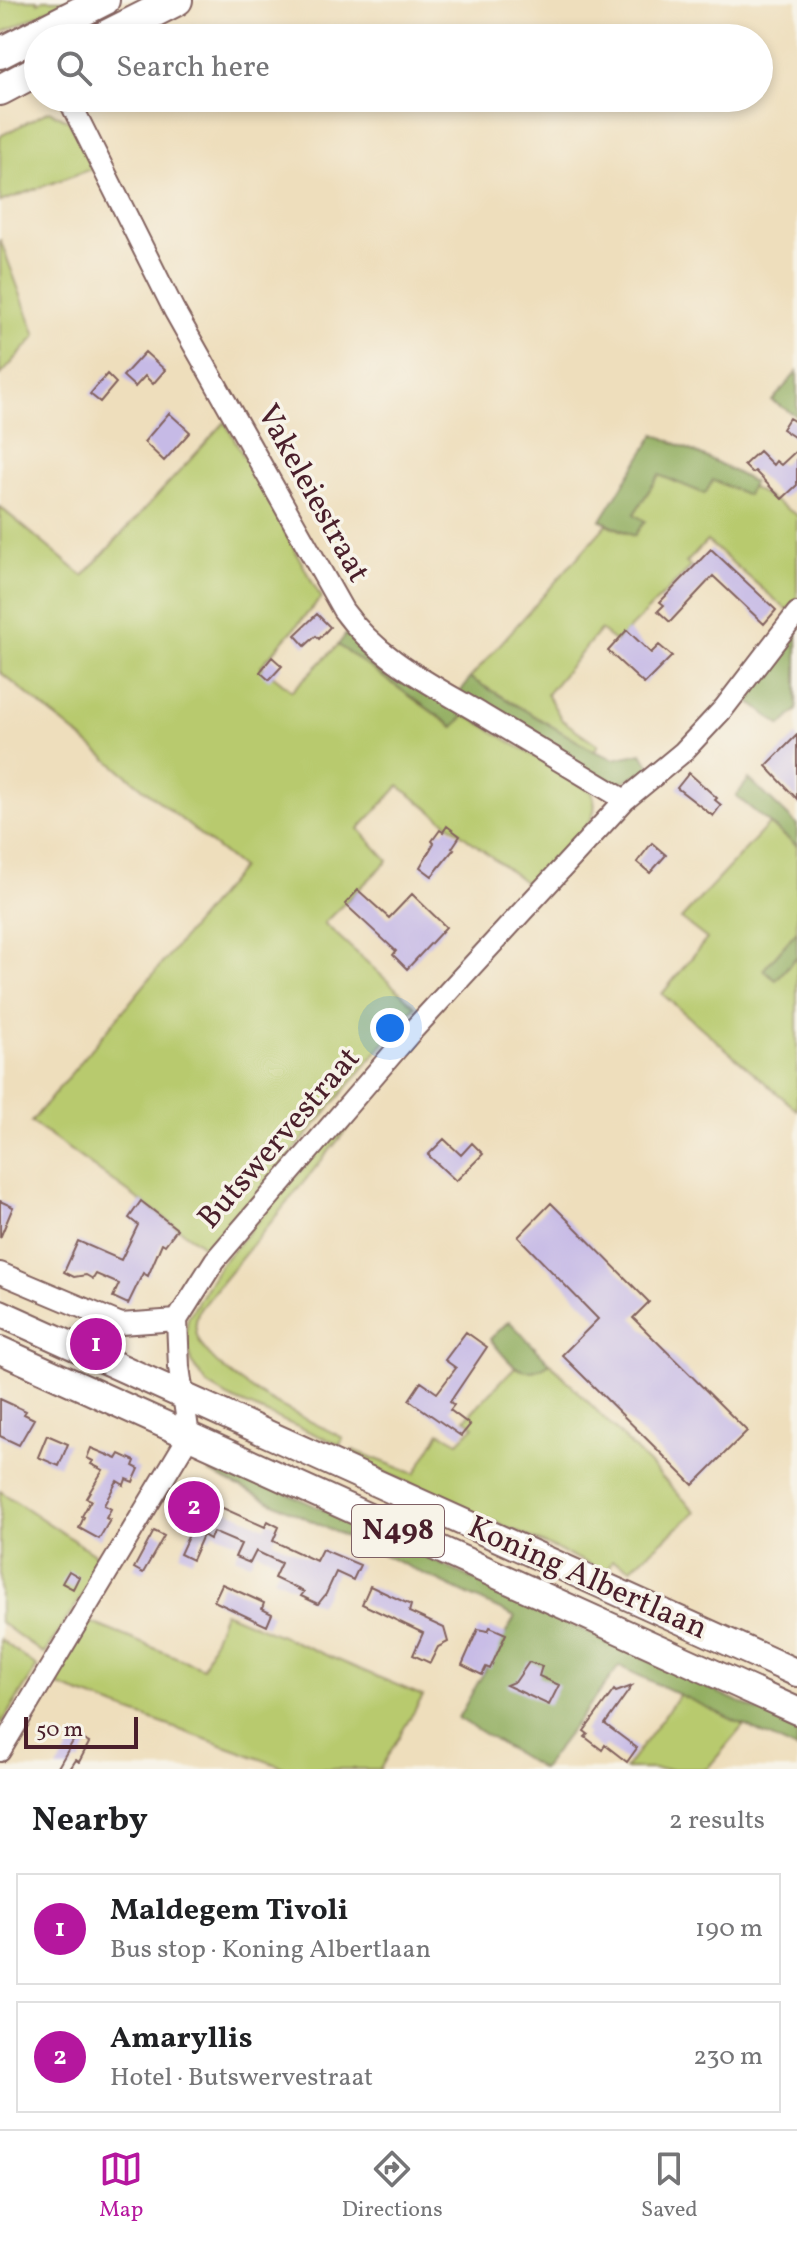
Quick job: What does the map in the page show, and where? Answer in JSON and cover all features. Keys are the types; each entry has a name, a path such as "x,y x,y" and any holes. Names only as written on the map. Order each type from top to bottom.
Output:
{"highway":[{"path":"57,24 104,0"},
{"path":"130,24 177,0"},
{"path":"0,53 24,41"},
{"path":"0,90 24,77"}],"main road":[{"name":"Koning Albertlaan","path":"0,1313 797,1673"},
{"name":"Koning Albertlaan","path":"0,1350 797,1711"}],"street":[{"name":"Vakeleiestraat","path":"75,112 174,310 343,610 358,631 387,656 431,684 625,800"},
{"name":"Butswervestraat","path":"177,1320 215,1260 384,1064 625,800 683,752 724,708 797,613"},
{"path":"0,1273 121,1324 177,1320 189,1436 0,1751"}],"green space":[{"path":"0,0 37,0 38,3 43,0 68,0 0,34"},
{"path":"51,112 69,121 94,168 0,202 0,136"},
{"path":"0,239 36,336 0,376"},
{"path":"797,372 797,416 772,401"},
{"path":"225,422 321,598 261,666 292,691 338,645 453,727 465,714 592,792 595,804 592,817 579,836 531,887 399,786 359,829 388,861 324,923 415,1006 210,1251 31,1122 241,868 0,672 0,507 83,576"},
{"path":"655,434 753,482 747,495 713,480 705,494 659,475 634,514 645,521 634,536 601,520"},
{"path":"659,475 705,493 713,480 746,494 751,487 797,515 797,600 787,610 707,541 686,563 691,567 616,642 600,630 547,694 562,720 598,745 594,751 470,678 607,524 634,536 634,514"},
{"path":"797,628 797,710 781,726 747,700"},
{"path":"346,634 452,704 470,678 594,751 614,759 642,753 651,768 616,785 465,715 454,727 338,645"},
{"path":"749,779 797,825 797,846 736,796"},
{"path":"769,824 797,846 797,931 763,970 776,980 797,956 797,1110 662,994 707,939 681,919"},
{"path":"797,931 797,956 776,980 763,970"},
{"path":"356,1107 362,1111 199,1310 196,1324 197,1337 202,1346 230,1374 267,1398 343,1438 340,1445 230,1398 208,1385 191,1362 186,1331 188,1318 220,1265"},
{"path":"509,1321 550,1363 531,1371 516,1367 509,1361 490,1339"},
{"path":"550,1363 696,1512 631,1568 612,1560 607,1572 350,1457 353,1450 415,1474 440,1432 458,1442 474,1426 465,1419 515,1367 533,1371"},
{"path":"218,1461 797,1729 797,1750 619,1666 542,1769 458,1718 515,1617 210,1473"},
{"path":"0,1491 105,1561 44,1654 0,1622"},
{"path":"224,1612 423,1696 380,1769 288,1769 53,1684 90,1622 203,1668"},
{"path":"0,1639 37,1667 0,1726"},
{"path":"680,1694 744,1725 707,1769 625,1769"}],"building":[{"path":"145,352 165,370 153,384 145,376 135,387 123,376"},
{"path":"107,374 116,383 100,402 90,394"},
{"path":"169,413 190,432 164,461 144,442"},
{"path":"789,418 797,423 797,439 782,429"},
{"path":"797,450 797,485 782,499 755,471 752,473 744,465 759,451 773,465 776,461 781,465"},
{"path":"711,549 776,610 764,624 713,576 670,622 658,611 664,605 660,602"},
{"path":"317,614 330,627 319,639 316,636 305,646 295,635"},
{"path":"627,630 651,653 659,645 672,656 644,684 608,651"},
{"path":"272,657 282,666 269,680 260,672"},
{"path":"797,735 797,799 766,766"},
{"path":"689,773 721,805 713,816 677,788"},
{"path":"447,826 460,836 454,849 432,876 420,867 434,843 432,841"},
{"path":"652,843 666,855 650,873 637,862"},
{"path":"358,890 389,918 412,894 446,927 407,969 393,955 396,951 345,904"},
{"path":"444,1139 461,1155 472,1143 483,1154 456,1181 428,1155"},
{"path":"0,1201 13,1207 0,1238"},
{"path":"141,1201 177,1229 165,1245 162,1243 148,1276 143,1273 128,1304 113,1297 119,1284 96,1274 93,1279 86,1275 74,1277 64,1272 78,1241 121,1260 138,1225 129,1218"},
{"path":"551,1203 649,1302 633,1318 747,1431 693,1485 562,1355 598,1319 518,1237"},
{"path":"466,1332 487,1347 450,1402 454,1405 450,1410 470,1425 461,1436 409,1400 421,1382 437,1393 456,1368 445,1360"},
{"path":"0,1399 26,1411 24,1414 34,1419 19,1445 0,1436"},
{"path":"47,1435 68,1444 59,1466 38,1457"},
{"path":"91,1448 117,1459 120,1454 135,1461 133,1466 139,1469 133,1482 126,1479 124,1485 117,1481 104,1505 111,1509 106,1518 110,1520 99,1539 79,1528 91,1500 86,1498 103,1470 87,1458"},
{"path":"205,1500 265,1527 268,1521 279,1527 273,1541 316,1561 322,1549 360,1565 353,1580 336,1572 318,1604 301,1596 304,1592 274,1578 281,1563 256,1551 250,1563 235,1557 241,1544 213,1532 210,1539 203,1535 192,1560 180,1554"},
{"path":"154,1531 164,1536 143,1573 134,1568"},
{"path":"69,1571 79,1577 73,1589 62,1583"},
{"path":"222,1584 264,1603 262,1609 272,1614 267,1626 214,1601"},
{"path":"370,1586 411,1605 409,1612 444,1628 448,1642 438,1647 430,1663 413,1655 423,1633 362,1604"},
{"path":"490,1627 506,1634 490,1669 486,1667 482,1675 462,1665 478,1629 488,1631"},
{"path":"529,1662 542,1666 539,1676 559,1685 549,1705 506,1685 516,1681"},
{"path":"632,1686 605,1724 637,1748 627,1762 605,1745 602,1750 585,1737 588,1734 584,1731 614,1690"},
{"path":"76,1736 89,1743 79,1762 76,1760 70,1769 57,1769"}],"place":[{"name":"Maldegem Tivoli","path":"96,1344"},
{"name":"Amaryllis","path":"194,1507"}]}
